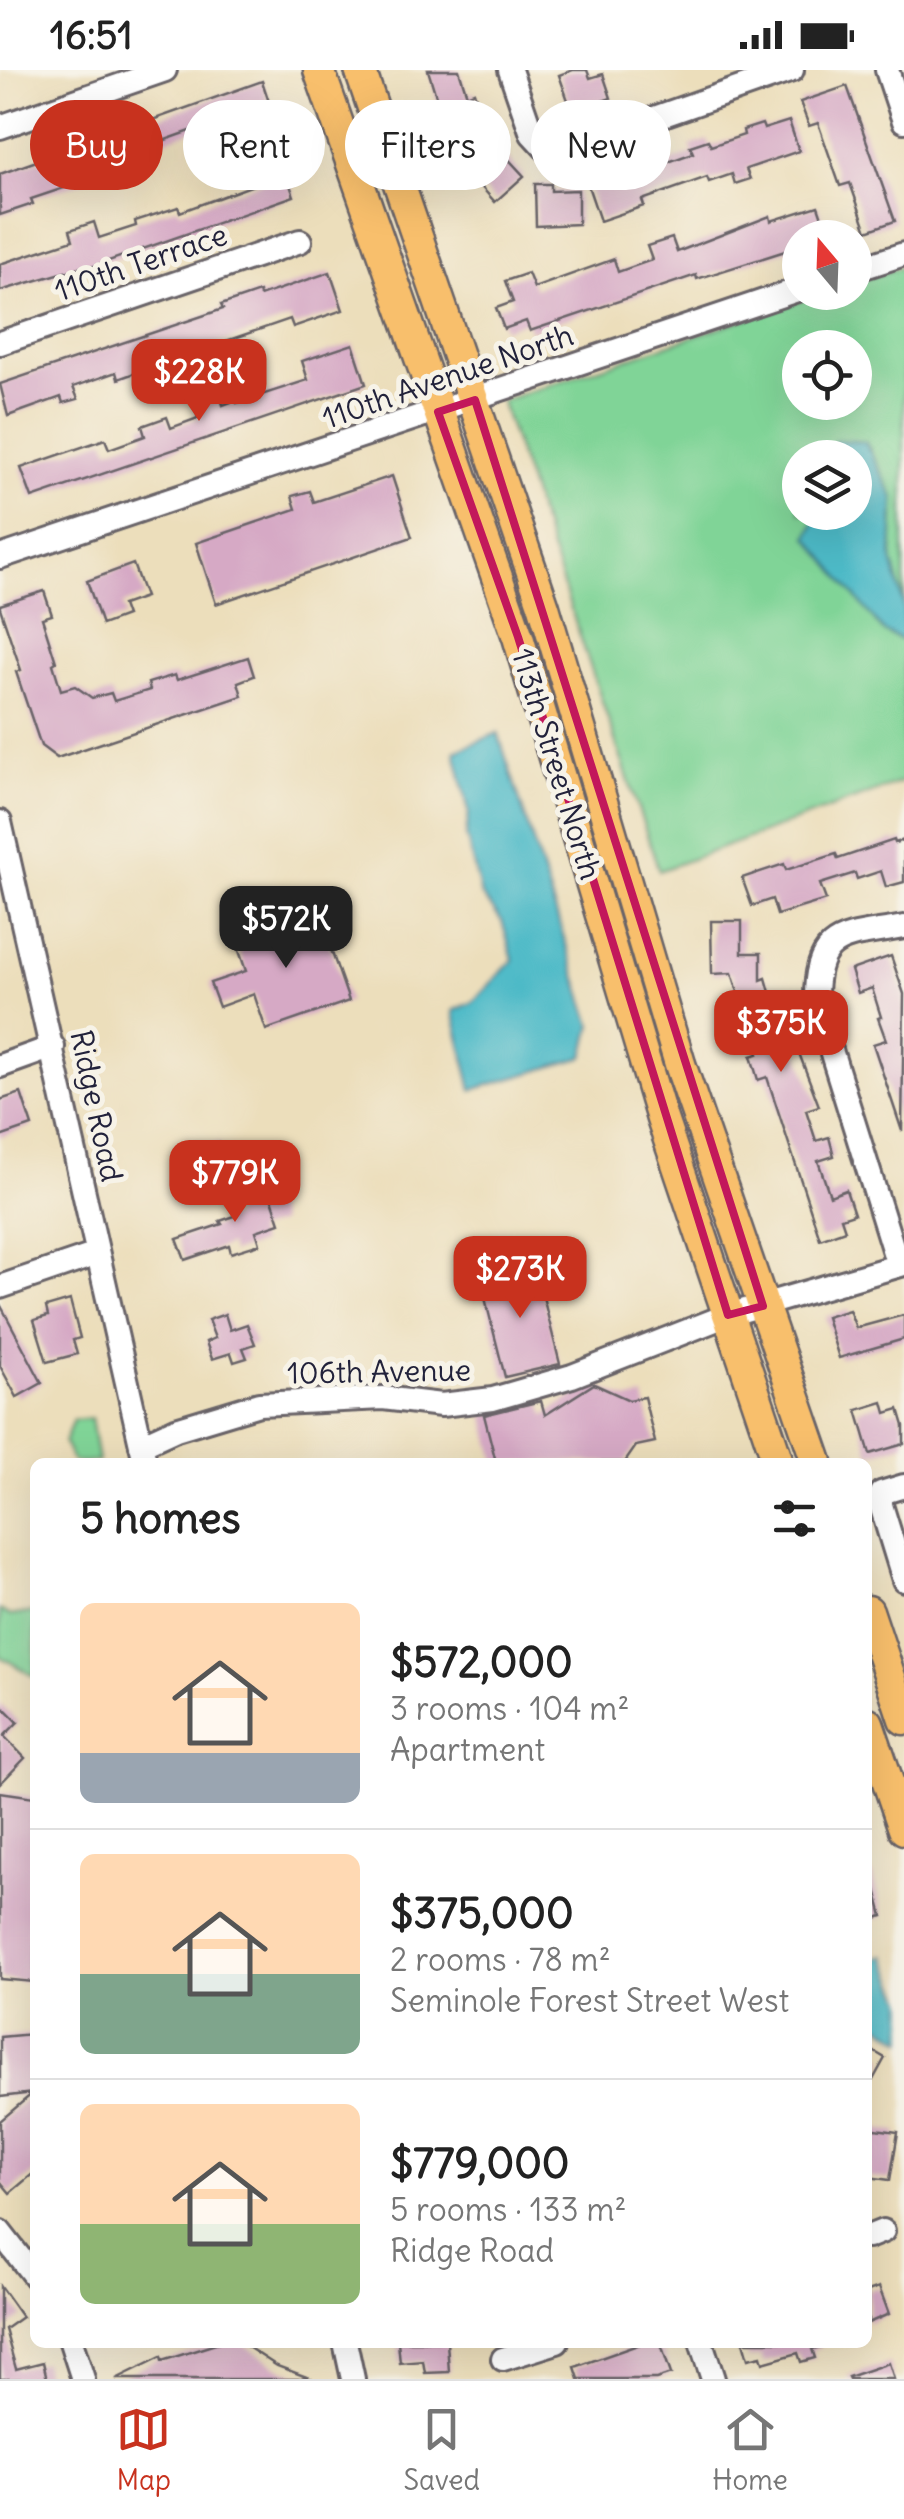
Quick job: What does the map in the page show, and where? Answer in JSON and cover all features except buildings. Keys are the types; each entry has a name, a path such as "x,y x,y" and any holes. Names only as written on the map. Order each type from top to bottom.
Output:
{"main road":[{"name":"113th Street North","path":"319,70 518,637 662,1120 777,1458"},
{"name":"113th Street North","path":"360,70 544,608 680,1064 816,1458"},
{"path":"872,1623 904,1719"},
{"path":"872,1735 904,1829"}],"street":[{"path":"0,127 165,70"},
{"path":"510,70 532,134 545,148 566,149 792,70"},
{"path":"887,70 904,121"},
{"name":"110th Terrace","path":"0,343 300,241"},
{"path":"872,264 904,254"},
{"name":"110th Avenue North","path":"0,557 782,295"},
{"name":"Ridge Road","path":"0,822 4,864 54,1047 143,1454"},
{"path":"901,1264 816,1002 816,974 822,954 843,938 904,927"},
{"path":"0,1066 54,1047"},
{"path":"0,1286 97,1254"},
{"name":"106th Avenue","path":"143,1454 176,1428 259,1404 382,1398 442,1405 493,1399 572,1376 728,1316 901,1264"},
{"path":"904,1486 881,1494 881,1510 904,1580"},
{"path":"0,2232 30,2271"},
{"path":"73,2348 83,2379"},
{"path":"346,2348 353,2379"},
{"path":"504,2360 539,2348"},
{"path":"703,2348 713,2379"}],"highlighted area":[{"path":"475,400 763,1306 728,1315 518,637 438,412"}],"green space":[{"path":"904,266 904,607 892,559 894,498 872,455 872,440 782,440 782,530 812,530 809,537 884,632 904,641 904,781 659,871 501,401 782,306 782,310 872,310 872,276"},
{"path":"91,1418 97,1458 71,1458 64,1443 73,1420"},
{"path":"0,1610 10,1616 30,1613 30,1674 0,1656"}],"water":[{"path":"872,456 894,498 892,559 904,607 904,641 884,632 808,537 811,530 872,530"},
{"path":"498,733 592,1025 584,1057 472,1090 453,1011 473,1002 513,960 502,921 481,895 466,835 469,812 455,751"},
{"path":"885,1955 904,2001 904,2040 872,2020 872,1960"}]}
